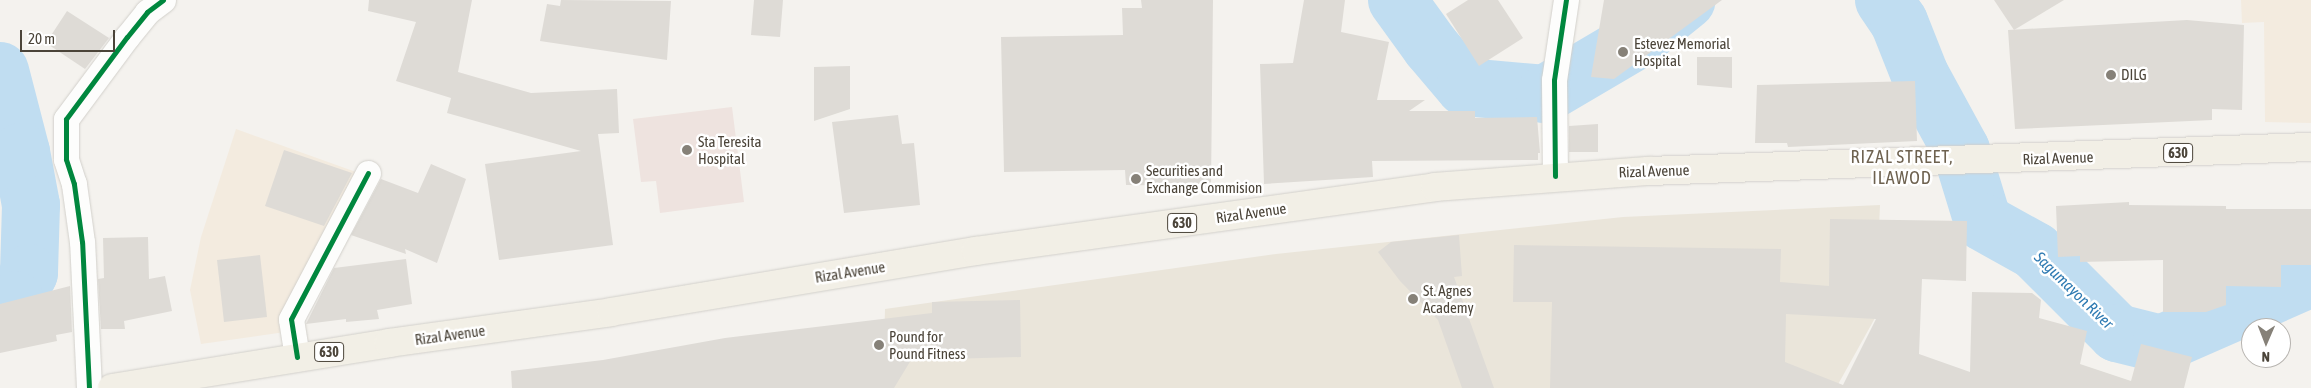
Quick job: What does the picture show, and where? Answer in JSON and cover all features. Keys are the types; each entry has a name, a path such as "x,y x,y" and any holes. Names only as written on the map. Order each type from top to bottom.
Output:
{"main road":[{"name":"Rizal Avenue","path":"112,388 297,358 611,312 976,251 1435,187 1555,176 2311,148"}],"street":[{"path":"89,388 82,242 74,184 66,159 66,119 147,12 163,0"},
{"path":"1555,176 1554,80 1566,0"},
{"path":"297,358 291,319 368,173"}],"shaded area":[{"path":"2241,0 2311,0 2311,123 2265,122 2264,22 2242,23"},
{"name":"Sta Teresita Hospital","path":"732,107 744,202 660,213 656,181 641,182 633,119"},
{"path":"236,129 356,172 285,332 201,344 190,290 201,237"},
{"name":"St. Agnes Academy","path":"1880,205 1875,318 1836,388 883,388 885,309 1276,254 1623,217"}],"building":[{"path":"369,0 472,0 458,72 531,93 617,89 619,133 598,134 613,245 499,260 485,164 581,151 447,113 451,98 396,81 416,22 368,11"},
{"path":"561,0 671,1 667,60 540,41 547,4 560,6"},
{"path":"754,0 783,0 780,37 751,35"},
{"path":"1141,0 1213,0 1211,186 1126,185 1125,170 1004,172 1001,37 1123,35 1122,8 1142,8"},
{"path":"1304,0 1345,0 1341,32 1389,42 1377,100 1425,100 1409,111 1475,111 1475,118 1537,117 1540,153 1538,153 1538,160 1372,161 1373,177 1264,184 1260,64 1293,63"},
{"path":"1468,0 1498,0 1523,38 1479,66 1446,14"},
{"name":"Estevez Memorial Hospital","path":"1604,0 1722,0 1614,79 1591,77"},
{"path":"1994,0 2064,0 2014,30"},
{"path":"67,11 109,38 85,69 46,43"},
{"name":"DILG","path":"2187,20 2244,25 2242,110 2212,109 2212,120 2015,129 2008,30"},
{"path":"1697,57 1732,57 1732,88 1697,85"},
{"path":"850,66 850,109 814,121 814,67"},
{"path":"1915,81 1917,141 1788,147 1787,143 1755,143 1757,85"},
{"path":"898,115 902,144 914,143 920,205 844,213 832,122"},
{"path":"1598,124 1598,152 1569,152 1569,126"},
{"path":"284,150 352,173 324,226 265,206"},
{"path":"431,164 466,179 437,263 405,249 406,254 351,235 381,179 418,193"},
{"path":"2129,202 2129,205 2226,206 2226,209 2311,209 2311,265 2281,265 2281,287 2226,286 2226,305 2206,312 2163,312 2163,260 2080,262 2080,256 2058,257 2056,206"},
{"path":"1830,219 1967,221 1966,281 1922,279 1919,354 1970,372 1972,292 2032,293 2041,300 2039,318 2087,331 2080,364 2131,381 2141,344 2192,357 2184,388 1550,388 1552,302 1513,302 1514,245 1781,249 1780,282 1829,286","holes":["1786,314 1876,319 1843,385 1785,362"]},
{"path":"1459,235 1462,276 1454,277 1494,388 1462,388 1438,320 1400,281 1378,252 1391,242"},
{"path":"148,237 149,279 165,276 172,311 124,321 125,329 101,329 98,279 104,278 103,238"},
{"path":"260,255 267,317 224,322 217,260"},
{"path":"406,259 412,304 377,310 379,319 346,322 346,319 306,324 334,268"},
{"path":"70,286 72,332 56,335 57,341 0,353 0,304"},
{"path":"1020,300 1021,357 911,360 894,388 512,388 511,371 603,360 725,338 932,313 932,302"}],"waterway":[{"name":"Sagumayon River","path":"1397,0 1431,47 1465,87 1545,94 1640,38 1687,0"},
{"name":"Sagumayon River","path":"1884,0 1899,22 1920,75 1961,150 1983,222 2035,251 2117,333 2161,344 2311,278"},
{"name":"Sagumayon River","path":"0,71 21,152 31,205 29,273 15,300 0,308"}],"cycle path":[{"path":"89,388 82,242 74,184 66,159 66,119 147,12 163,0"},
{"path":"1555,176 1554,80 1566,0"},
{"path":"297,357 291,319 368,173"}],"place":[{"name":"Estevez Memorial Hospital","path":"1623,52"},
{"name":"DILG","path":"2111,75"},
{"name":"Sta Teresita Hospital","path":"687,150"},
{"name":"Securities and Exchange Commision","path":"1136,179"},
{"name":"St. Agnes Academy","path":"1413,299"},
{"name":"Pound for Pound Fitness","path":"879,345"}],"district":[{"name":"RIZAL STREET, ILAWOD","path":"1902,168"}]}
